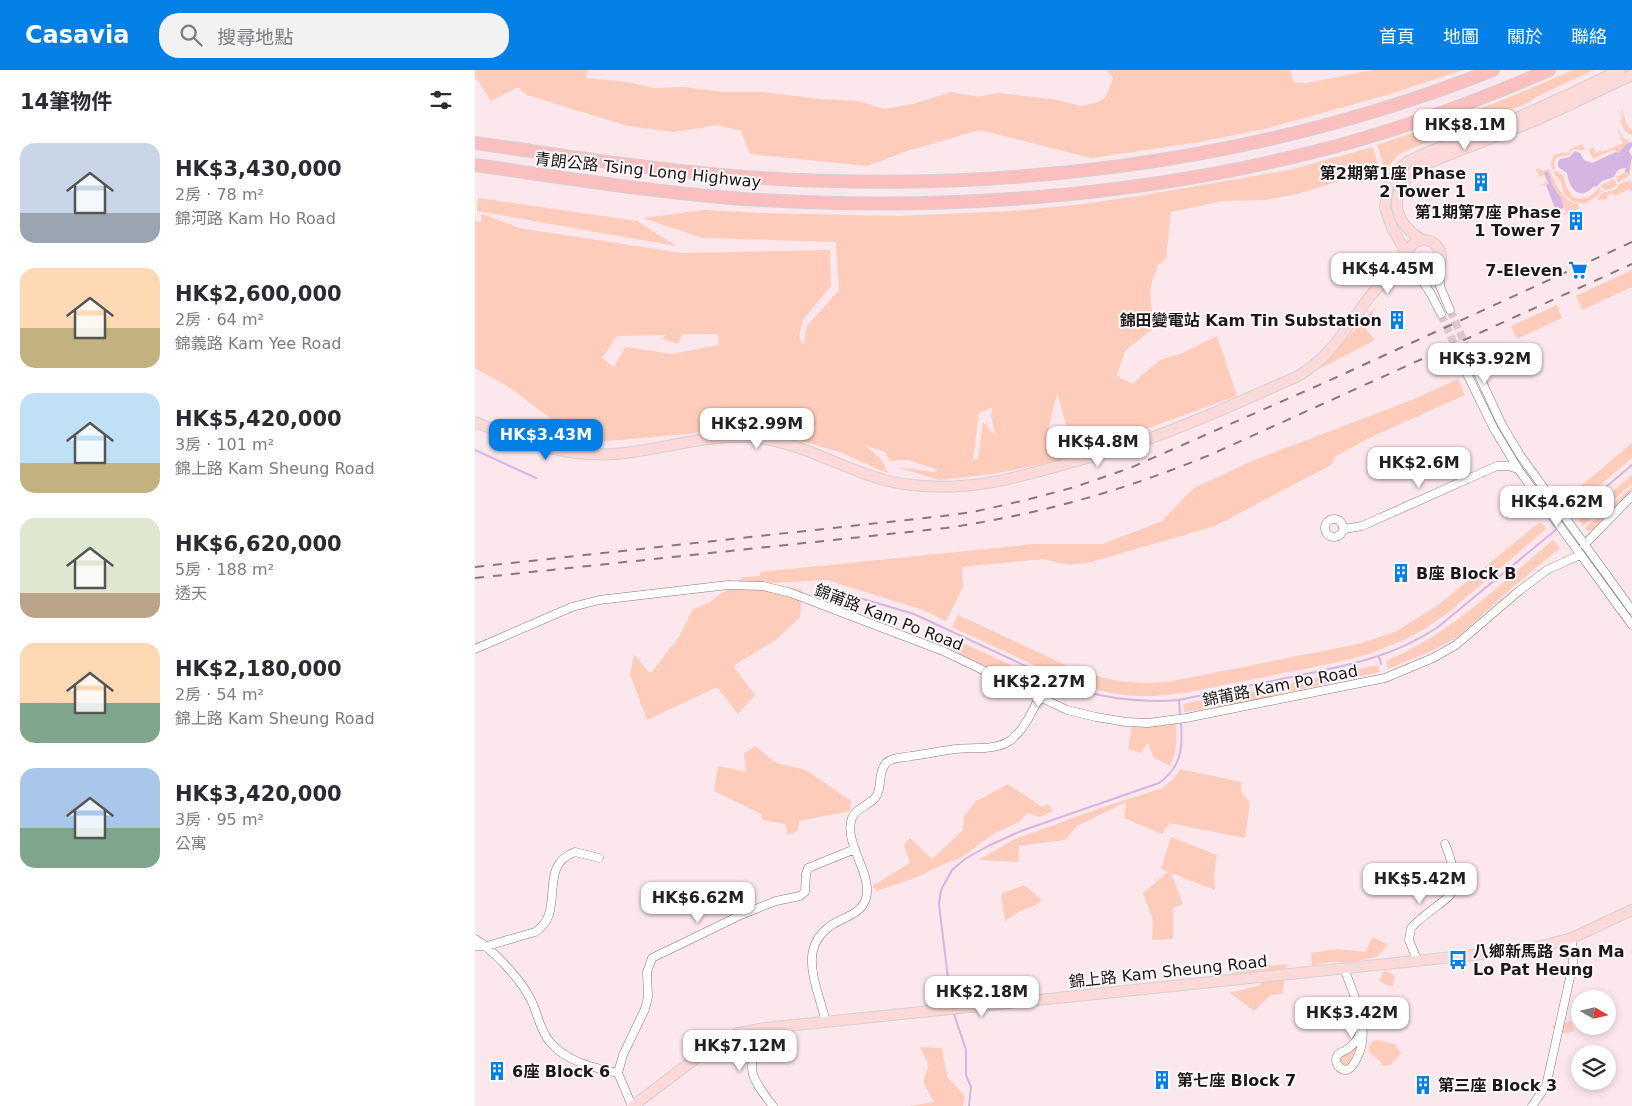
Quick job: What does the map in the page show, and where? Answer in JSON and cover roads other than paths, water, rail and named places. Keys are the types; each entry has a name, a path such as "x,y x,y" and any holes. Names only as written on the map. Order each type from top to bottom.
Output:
{"highway":[{"name":"青朗公路 Tsing Long Highway","path":"475,143 636,166 734,176 801,180 876,181 1003,177 1122,165 1187,156 1268,140 1373,113 1493,70"},
{"name":"青朗公路 Tsing Long Highway","path":"475,165 666,192 798,201 935,202 1055,194 1191,177 1266,163 1338,146 1463,106 1549,70"}],"main road":[{"path":"1415,272 1392,228 1385,207 1388,186 1400,168 1423,154 1499,126 1620,70"},
{"path":"1423,240 1404,224 1398,210 1397,200 1401,187 1413,172 1426,164 1539,120 1632,74"},
{"path":"475,422 537,446 575,453 619,454 718,438 750,437 791,445 860,472 901,484 965,486 990,484 1039,472 1147,440 1298,376 1332,348 1352,324 1370,296 1408,258 1411,246 1415,242 1431,241 1438,246 1441,255 1439,265 1430,272 1421,274 1415,272 1391,276"},
{"name":"錦上路 Kam Sheung Road","path":"632,1106 712,1046 738,1034 762,1028 1531,949 1572,938 1632,910"}],"street":[{"path":"1439,265 1440,286 1450,310"},
{"path":"1415,272 1431,294 1441,314"},
{"path":"1477,371 1513,444 1584,546 1632,610"},
{"path":"1468,376 1504,447 1518,469 1632,625"},
{"path":"1497,466 1503,456 1504,447"},
{"path":"1344,529 1362,526 1497,466 1508,466 1518,469"},
{"path":"1584,546 1632,496"},
{"name":"錦莆路 Kam Po Road","path":"475,649 572,607 591,602 611,598 728,585 752,585 791,593 927,645 1067,710 1126,722 1148,723 1385,678 1433,658 1456,645 1519,591 1547,570 1578,553"},
{"path":"826,1022 813,971 812,951 826,927 857,912 866,898 867,887 851,832 852,818 857,810 869,804 877,796 882,769 892,759 938,751 990,748 1001,745 1013,739 1019,732 1040,696"},
{"path":"1417,960 1409,940 1411,928 1445,901 1455,886 1453,865 1445,844"},
{"path":"632,1106 618,1073 623,1055 645,1009 648,997 647,972 652,958 743,914 776,901 800,896 805,892 808,868 855,850"},
{"path":"475,946 487,946 535,932 542,928 548,918 552,882 558,863 575,852 599,858"},
{"path":"1534,1105 1546,1086 1573,964 1572,938"},
{"path":"475,939 487,946 526,991 545,1036 550,1043 585,1066 618,1073"},
{"path":"1344,968 1361,1017 1363,1035 1359,1054 1352,1066 1349,1069 1341,1069 1336,1062 1336,1058 1338,1054 1349,1048 1358,1038 1361,1030 1361,1017"},
{"path":"762,1028 752,1060 751,1073 761,1091 773,1106"}],"waterway":[{"path":"475,450 536,478"},
{"path":"1569,518 1632,465"},
{"path":"829,589 914,614 1075,689 1126,699 1152,701 1179,700 1349,665 1386,654 1421,638 1438,627 1558,528"},
{"path":"1379,657 1381,664"},
{"path":"1281,679 1284,688"},
{"path":"1204,694 1206,704"},
{"path":"1179,700 1180,713"},
{"path":"951,1003 939,904 941,890 952,870 965,859 1021,831 1159,783 1172,771 1179,757 1181,749 1181,723"},
{"path":"954,1014 966,1050 966,1075 971,1087 969,1106"}],"tunnel":[{"path":"1450,310 1477,371"},
{"path":"1441,314 1468,376"}],"railway":[{"path":"475,567 943,516 973,512 1075,487 1130,468 1326,382 1632,242"},
{"path":"475,578 946,528 1015,516 1081,500 1146,479 1212,454 1632,264"}],"place":[{"name":"第2期第1座 Phase 2 Tower 1","path":"1481,182"},
{"name":"第1期第7座 Phase 1 Tower 7","path":"1576,221"},
{"name":"7-Eleven","path":"1578,270"},
{"name":"錦田變電站 Kam Tin Substation","path":"1397,320"},
{"name":"B座 Block B","path":"1401,573"},
{"name":"八鄉新馬路 San Ma Lo Pat Heung","path":"1458,960"},
{"name":"6座 Block 6","path":"497,1071"},
{"name":"第七座 Block 7","path":"1162,1080"},
{"name":"第三座 Block 3","path":"1423,1085"}]}
